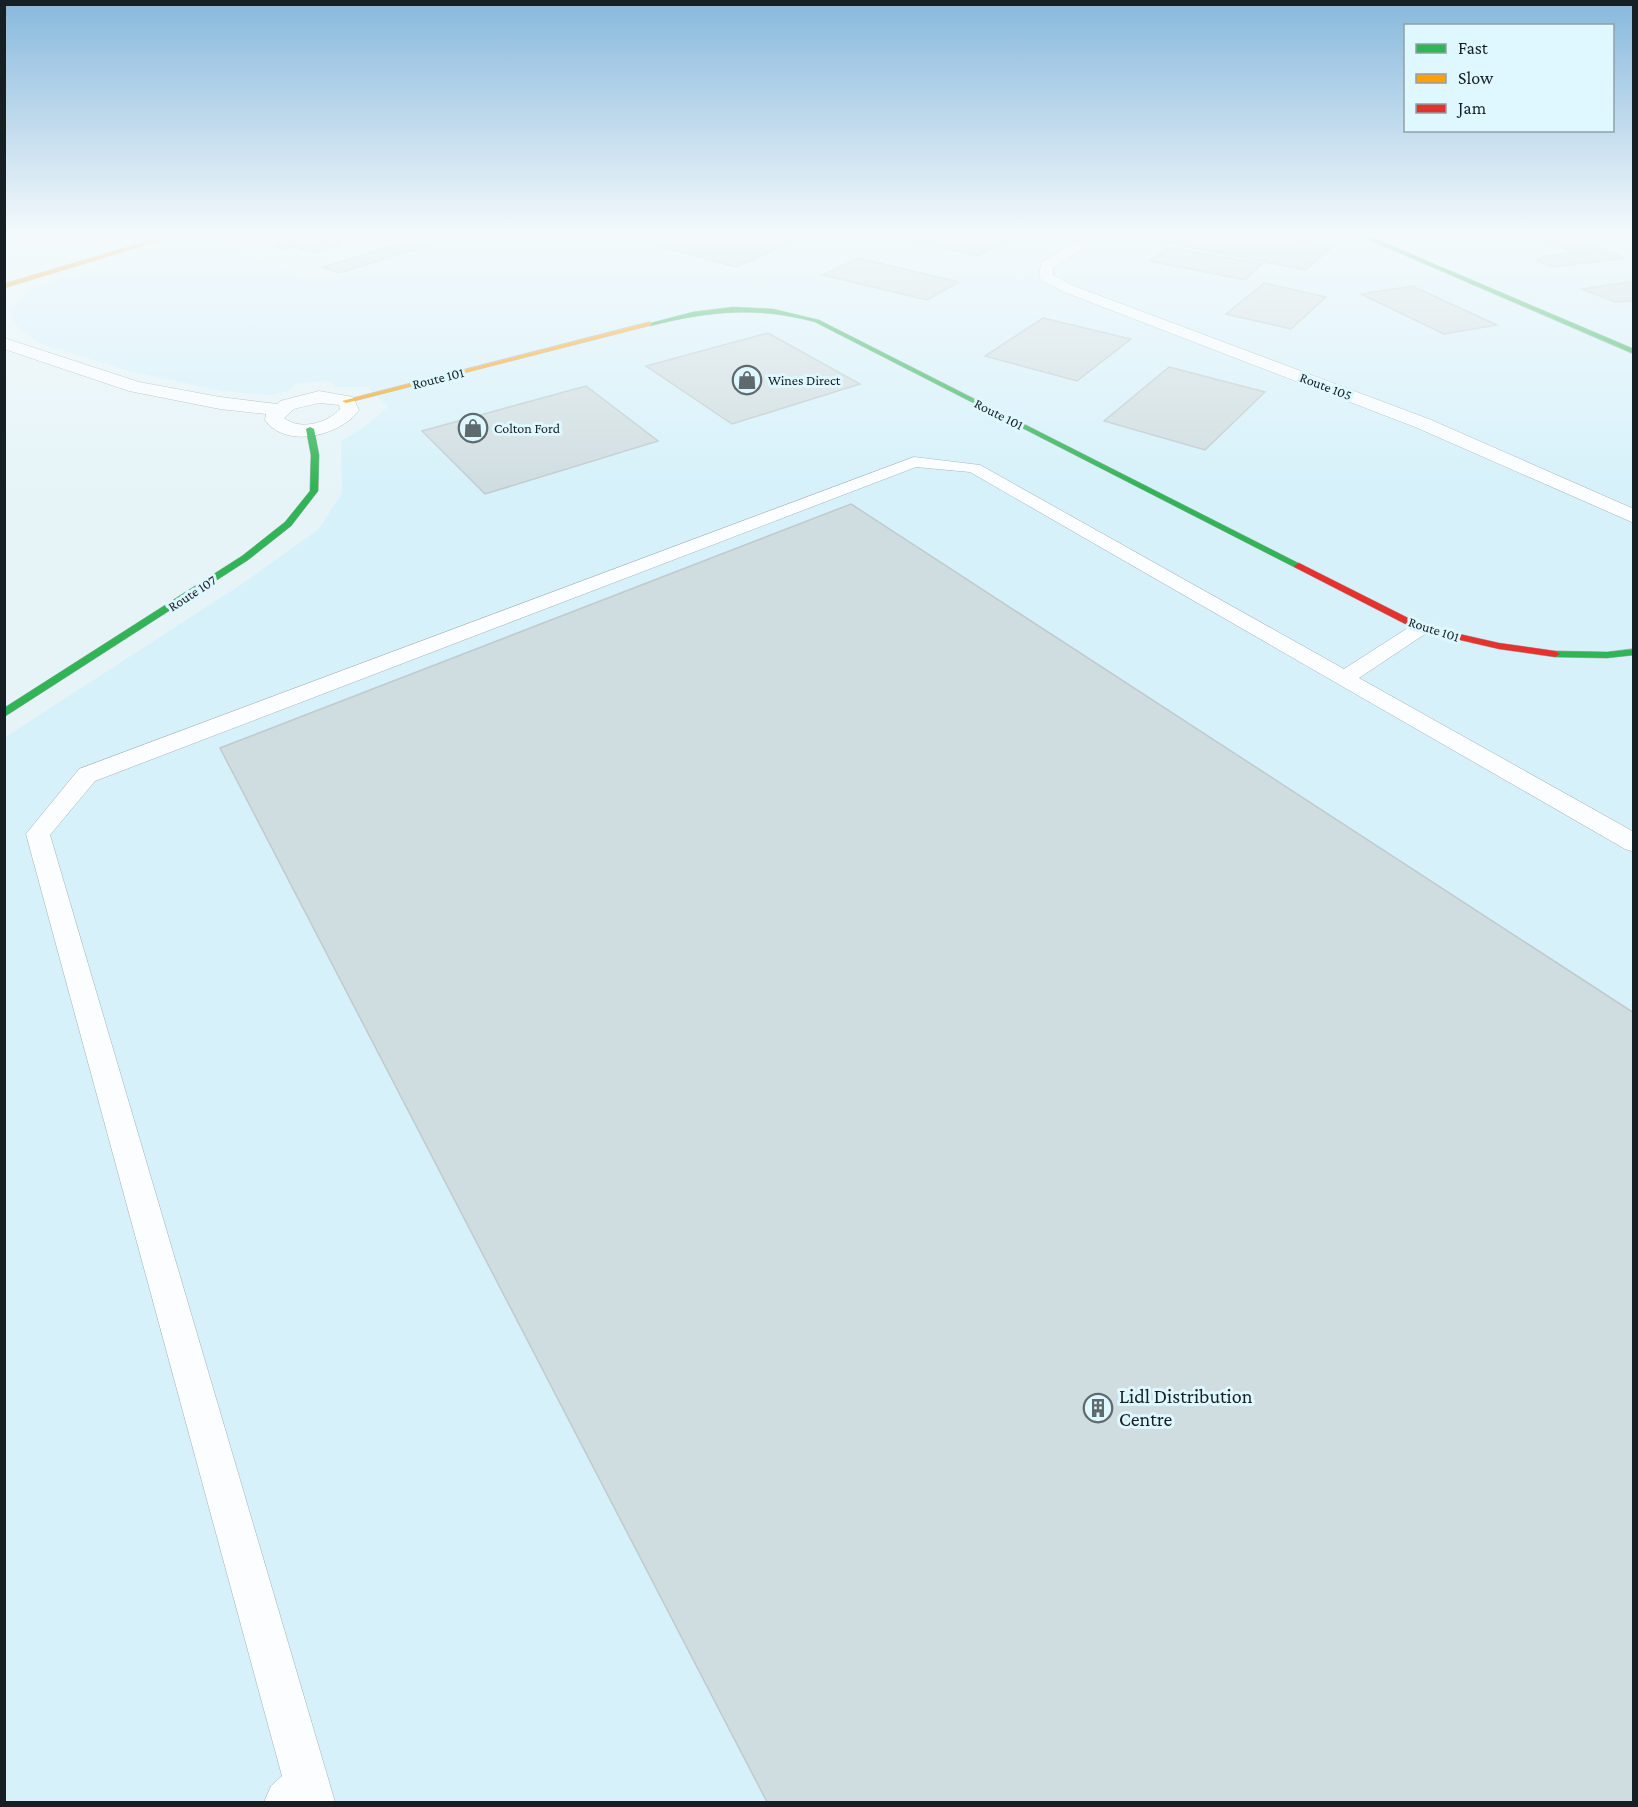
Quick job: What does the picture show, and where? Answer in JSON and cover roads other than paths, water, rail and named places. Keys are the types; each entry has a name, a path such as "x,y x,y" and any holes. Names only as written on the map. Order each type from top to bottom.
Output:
{"street":[{"name":"Route 101","path":"346,401 668,319"},
{"name":"Route 101","path":"812,319 1420,628 1493,647 1600,657 1634,652"},
{"name":"Route 105","path":"1149,319 1422,423 1634,517"},
{"path":"1558,319 1634,352"},
{"path":"4,343 135,387 219,403 280,410 308,399 330,397 346,401 350,410 342,419 310,429 297,429 278,425 274,420 280,410"},
{"name":"Route 107","path":"4,714 245,558 288,524 314,491 315,455 310,429"}],"lane":[{"path":"302,1797 38,834 87,776 914,462 974,468 1634,843"},
{"path":"1344,678 1420,628"}],"place":[{"name":"Wines Direct","path":"747,380"},
{"name":"Colton Ford","path":"473,428"},
{"name":"Lidl Distribution Centre","path":"1098,1408"}]}
